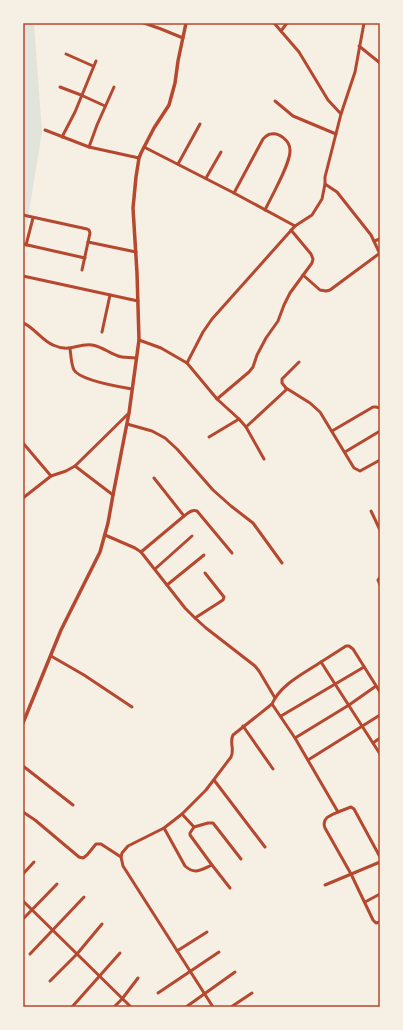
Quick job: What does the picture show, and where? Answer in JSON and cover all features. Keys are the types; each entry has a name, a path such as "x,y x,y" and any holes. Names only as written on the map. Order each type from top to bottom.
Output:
{"street":[{"path":"144,23 183,38"},
{"path":"23,723 61,630 100,552 108,523 129,413 139,340 133,208 136,177 139,158 144,147 169,105 175,83 186,23"},
{"path":"274,23 299,52 328,100 341,114"},
{"path":"281,31 287,23"},
{"path":"187,363 203,332 212,319 291,230 312,215 322,199 325,177 341,114 355,72 364,23"},
{"path":"359,46 380,63"},
{"path":"66,54 94,66"},
{"path":"62,137 96,61"},
{"path":"60,87 105,106"},
{"path":"88,147 114,87"},
{"path":"274,101 293,116 336,134"},
{"path":"178,164 200,124"},
{"path":"46,130 88,147 139,158"},
{"path":"234,193 263,139 271,133 283,137 288,143 290,150 288,162 265,210"},
{"path":"144,147 206,178 295,226"},
{"path":"206,178 221,152"},
{"path":"303,276 320,290 330,290 380,254 371,235 336,192 325,184"},
{"path":"23,216 89,230 90,233 82,270"},
{"path":"33,218 24,245 85,258"},
{"path":"217,399 254,368 257,356 266,338 278,321 290,293 312,264 313,259 311,254 291,230"},
{"path":"374,242 380,239"},
{"path":"88,242 136,252"},
{"path":"23,276 138,300"},
{"path":"102,332 110,295"},
{"path":"23,323 27,324 42,339 64,349 91,345 100,347 116,356 136,358"},
{"path":"139,340 161,348 187,363 222,405 246,427 264,460"},
{"path":"70,349 75,372 89,379 132,390"},
{"path":"299,362 282,379 282,383 286,388 315,407 320,412 354,468 360,471 380,460"},
{"path":"246,427 286,390 286,388"},
{"path":"332,431 373,407 380,408"},
{"path":"23,498 51,476 66,471 74,466 129,413"},
{"path":"209,437 239,419"},
{"path":"127,424 152,431 165,438 177,449 213,490 253,523 282,563"},
{"path":"344,452 380,432"},
{"path":"23,443 51,476"},
{"path":"74,466 113,495"},
{"path":"154,478 184,516"},
{"path":"141,552 184,516 192,510 195,510 232,553"},
{"path":"371,512 380,530"},
{"path":"105,534 141,552 185,608 211,632 255,666 275,698"},
{"path":"155,569 192,536"},
{"path":"167,585 204,555"},
{"path":"195,618 223,600 224,597 205,573"},
{"path":"380,578 378,580 380,585"},
{"path":"213,1007 123,866 121,857 122,853 128,846 164,828 182,814 206,790 233,754 231,739 233,735 272,704 283,688 320,662 346,646 349,646 353,649 379,689 349,705 295,738"},
{"path":"51,656 84,675 132,707"},
{"path":"320,662 380,754"},
{"path":"281,716 364,666"},
{"path":"272,704 295,738 338,812"},
{"path":"308,760 380,715"},
{"path":"243,726 273,769"},
{"path":"373,743 380,738"},
{"path":"23,766 73,805"},
{"path":"214,780 265,847"},
{"path":"380,857 351,807 348,807 324,820 323,824 351,874 373,920 376,923 380,922"},
{"path":"23,812 35,820 79,857 83,858 98,843 121,857"},
{"path":"182,814 194,827"},
{"path":"230,888 190,833 194,827 208,823 213,824 241,859"},
{"path":"164,828 185,866 194,871 198,871 212,864"},
{"path":"23,874 34,862"},
{"path":"325,885 380,862"},
{"path":"23,919 57,884"},
{"path":"365,902 380,894"},
{"path":"30,954 84,898"},
{"path":"23,901 131,1007"},
{"path":"50,981 77,954 102,924"},
{"path":"177,950 207,932"},
{"path":"158,994 219,952"},
{"path":"72,1007 120,953"},
{"path":"186,1007 235,972"},
{"path":"114,1007 138,978"},
{"path":"231,1007 252,993"}],"shaded area":[{"path":"23,23 34,23 42,132 23,249"}]}
